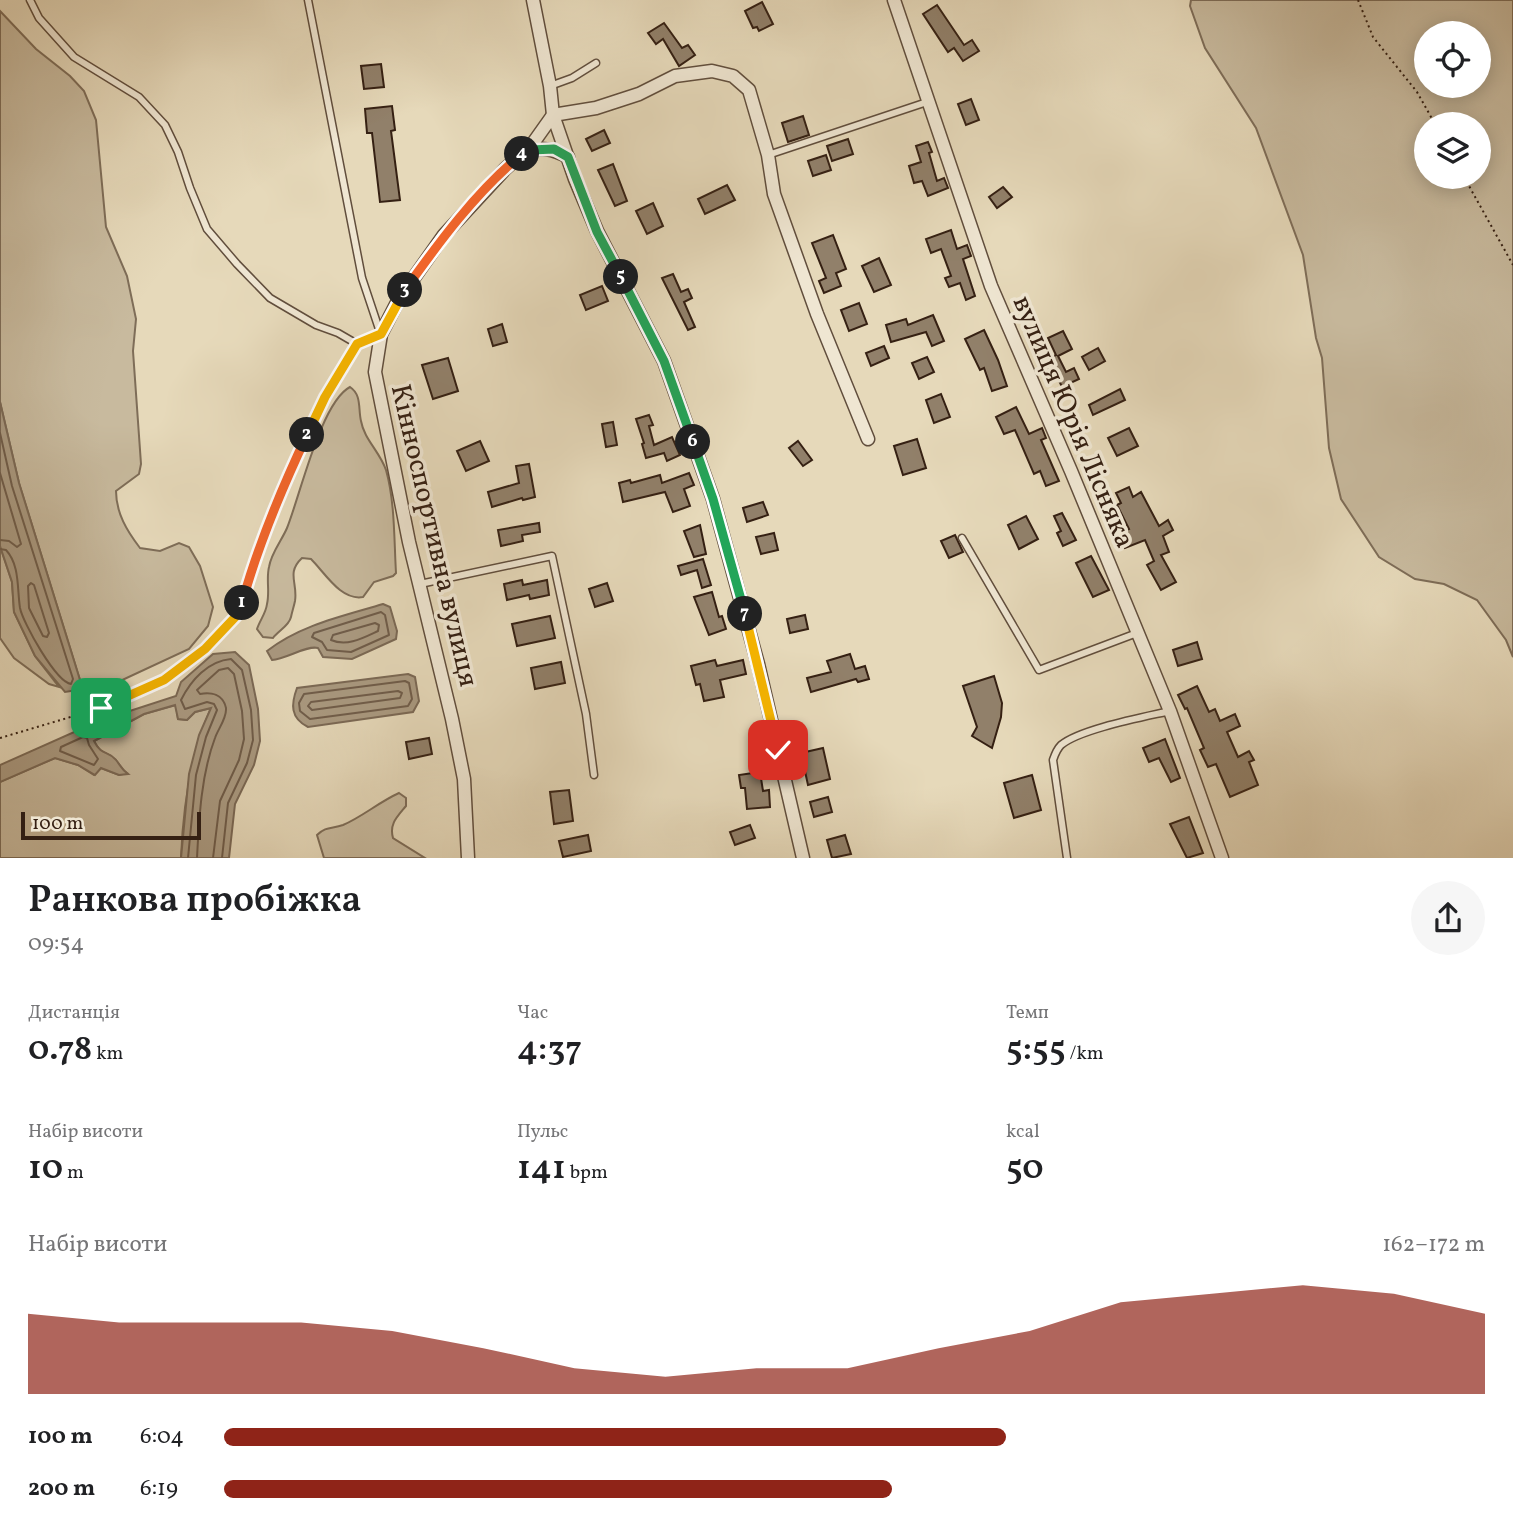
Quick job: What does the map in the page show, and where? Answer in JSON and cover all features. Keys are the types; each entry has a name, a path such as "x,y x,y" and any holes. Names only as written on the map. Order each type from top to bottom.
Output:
{"street":[{"path":"533,0 553,115 568,157 597,232 664,361 713,499 758,664 803,858"},
{"name":"вулиця Юрія Лісняка","path":"894,0 991,286 1170,711 1222,858"},
{"path":"553,115 596,108 639,94 675,76 712,71 733,76 750,90 768,155 774,194 817,314 868,439"},
{"name":"Кінноспортивна вулиця","path":"468,858 464,779 403,516 375,372 381,334 399,299 444,235 531,146 553,115"},
{"path":"521,154 554,149 568,157"}],"lane":[{"path":"30,0 39,18 75,57 139,97 165,125 207,229 237,264 270,298 316,325 357,344"},
{"path":"308,0 362,278 381,334"},
{"path":"550,86 572,78 596,63"},
{"path":"768,155 927,102"},
{"path":"962,538 1039,670 1137,634"},
{"path":"419,584 552,555 586,714 594,775"},
{"path":"1067,858 1053,760 1059,747 1107,726 1170,711"}],"path":[{"path":"1358,0 1373,37 1417,92 1428,112"},
{"path":"1471,189 1513,265"},
{"path":"0,738 101,708 164,680 205,649 240,612 252,566 280,491 325,397 357,344"}],"shaded area":[{"path":"1191,0 1513,0 1513,657 1506,640 1477,600 1444,584 1415,579 1379,557 1341,499 1329,448 1322,358 1316,338 1303,255 1256,128 1205,48 1190,6"},
{"path":"0,11 36,49 84,91 96,120 106,227 127,276 136,319 133,351 141,464 139,474 116,491 120,514 140,548 160,551 179,543 189,547 200,566 213,607 208,626 189,649 118,682 100,685 80,680 19,483 0,402"},
{"path":"350,387 358,398 365,434 380,457 389,482 396,573 374,582 363,597 355,597 334,585 311,559 302,558 294,573 296,595 290,620 273,638 263,637 257,629 266,607 270,562 287,528 321,430 340,396"},
{"path":"0,546 12,582 14,612 35,656 59,687 49,684 14,658 0,638"},
{"path":"176,705 178,719 187,720 195,712 211,708 189,781 181,858 0,858 0,782 55,758 78,765 94,775 101,768 119,775 127,773 113,757 100,750 94,741 144,714"},
{"path":"399,793 406,798 406,806 393,825 393,838 425,858 324,858 317,835 320,832 350,822"}],"water":[{"path":"0,402 19,483 80,680 77,690 65,692 35,656 14,612 12,582 0,546"},
{"path":"383,604 390,607 397,631 396,639 352,659 323,657 318,648 313,648 272,660 267,651 293,634 337,617"},
{"path":"235,652 249,665 258,709 260,741 254,765 235,804 229,858 181,858 189,774 199,735 211,708 195,712 187,720 178,719 175,705 144,714 94,741 128,774 119,775 101,768 95,775 78,765 55,758 0,782 0,765 99,721 176,696 181,682 213,654"},
{"path":"408,674 415,677 419,701 413,712 308,727 295,715 293,705 297,688"}],"building":[{"path":"762,2 773,24 759,31 757,27 753,28 745,11"},
{"path":"937,5 964,45 972,40 979,51 963,61 954,48 948,52 923,14"},
{"path":"664,23 682,48 688,45 695,55 679,66 663,39 656,44 648,33"},
{"path":"381,64 384,87 364,89 361,66"},
{"path":"971,99 979,120 966,125 958,104"},
{"path":"392,106 395,130 391,131 400,200 380,202 372,133 367,133 365,109"},
{"path":"803,116 809,135 788,142 782,123"},
{"path":"604,130 610,143 592,151 586,139"},
{"path":"848,139 853,154 832,161 827,146"},
{"path":"928,142 937,181 944,178 948,188 928,196 922,181 914,183 909,166 921,162 916,146"},
{"path":"826,155 831,170 813,176 808,161"},
{"path":"613,164 627,201 615,206 598,170"},
{"path":"727,185 735,200 705,214 698,199"},
{"path":"1003,187 1012,197 997,208 989,197"},
{"path":"653,203 663,226 647,234 636,211"},
{"path":"951,230 957,249 967,245 971,256 963,259 975,296 966,300 960,283 949,287 945,278 951,276 941,249 931,253 926,239"},
{"path":"833,235 846,269 836,273 841,286 824,293 819,281 826,278 812,243"},
{"path":"879,258 891,285 874,292 862,266"},
{"path":"673,274 681,292 688,289 692,298 684,302 695,327 688,330 662,278"},
{"path":"602,286 608,301 586,310 580,295"},
{"path":"859,303 867,324 849,331 841,310"},
{"path":"933,315 944,341 932,346 926,332 891,342 886,325 906,319 908,325"},
{"path":"502,324 507,342 493,346 488,329"},
{"path":"984,330 1007,386 992,391 984,368 980,370 965,339"},
{"path":"1063,331 1072,349 1058,356 1066,372 1074,368 1079,379 1062,387 1053,368 1049,370 1044,361 1056,355 1048,338"},
{"path":"884,346 889,358 871,366 866,353"},
{"path":"1098,348 1105,361 1089,370 1082,357"},
{"path":"927,357 934,372 919,379 912,363"},
{"path":"448,358 458,391 433,399 422,365"},
{"path":"1120,389 1125,400 1093,415 1089,405"},
{"path":"941,394 950,417 934,423 926,400"},
{"path":"1016,407 1029,434 1042,428 1046,438 1041,440 1059,481 1046,486 1040,471 1034,474 1015,430 1004,434 996,417"},
{"path":"649,415 653,425 649,426 654,445 672,437 680,455 667,461 664,453 646,458 636,419"},
{"path":"613,422 617,445 606,447 602,424"},
{"path":"1129,428 1138,446 1117,456 1108,438"},
{"path":"917,439 926,468 903,475 894,446"},
{"path":"480,441 489,461 466,471 457,451"},
{"path":"798,441 812,460 803,466 789,448"},
{"path":"529,464 535,497 492,507 488,492 519,483 516,466"},
{"path":"689,473 694,485 684,489 690,506 673,512 665,492 623,502 619,483 630,480 631,483 660,475 662,483"},
{"path":"1129,487 1133,497 1141,492 1159,526 1168,520 1173,530 1163,536 1169,552 1161,555 1176,582 1161,590 1147,565 1154,561 1145,540 1125,548 1119,533 1129,529 1117,505 1121,503 1116,493"},
{"path":"763,502 768,515 747,522 743,508"},
{"path":"1062,513 1076,540 1063,546 1057,533 1061,531 1054,516"},
{"path":"1026,516 1038,539 1019,549 1008,525"},
{"path":"539,523 540,532 522,535 523,541 501,546 498,530"},
{"path":"700,525 706,554 694,557 684,531"},
{"path":"774,533 778,550 761,554 756,537"},
{"path":"955,535 963,552 949,558 941,541"},
{"path":"1091,556 1109,590 1093,597 1076,563"},
{"path":"703,559 711,585 702,588 697,570 681,575 678,566"},
{"path":"522,580 523,585 547,580 549,595 530,599 529,595 507,600 504,584"},
{"path":"607,583 613,601 595,607 589,589"},
{"path":"712,592 719,617 722,616 726,629 709,635 694,597"},
{"path":"805,615 808,629 790,633 787,619"},
{"path":"550,616 555,638 517,646 512,624"},
{"path":"1197,642 1202,659 1178,666 1173,650"},
{"path":"850,654 855,669 865,666 869,679 858,682 856,679 811,692 807,678 831,672 827,661"},
{"path":"715,660 717,666 743,660 746,674 720,680 724,697 704,701 700,684 696,685 691,666"},
{"path":"561,662 565,683 535,689 531,668"},
{"path":"994,676 1002,703 992,748 972,736 977,727 963,686"},
{"path":"1197,686 1209,712 1215,709 1220,721 1235,714 1240,726 1227,732 1238,757 1249,751 1254,760 1249,762 1258,785 1230,797 1216,764 1208,767 1200,750 1204,748 1187,708 1185,709 1178,695"},
{"path":"429,738 432,754 409,759 406,742"},
{"path":"1165,739 1180,778 1171,782 1159,758 1149,762 1143,748"},
{"path":"823,748 830,779 808,785 801,753"},
{"path":"760,772 763,791 769,790 770,807 747,809 745,788 741,788 739,775"},
{"path":"1032,775 1041,810 1014,818 1004,783"},
{"path":"569,790 573,821 554,824 550,792"},
{"path":"828,797 832,812 814,817 810,802"},
{"path":"1189,817 1203,853 1187,858 1170,824"},
{"path":"750,825 755,838 735,845 730,832"},
{"path":"588,835 591,851 563,857 559,841"},
{"path":"845,835 851,854 832,858 827,840"}],"route":[{"path":"101,708 164,680 205,649 240,612 252,566 280,491 325,397 357,344 381,334 399,299 444,235 505,169 521,154 531,150 554,149 568,157 597,232 664,361 713,499 758,664 778,750"}]}
